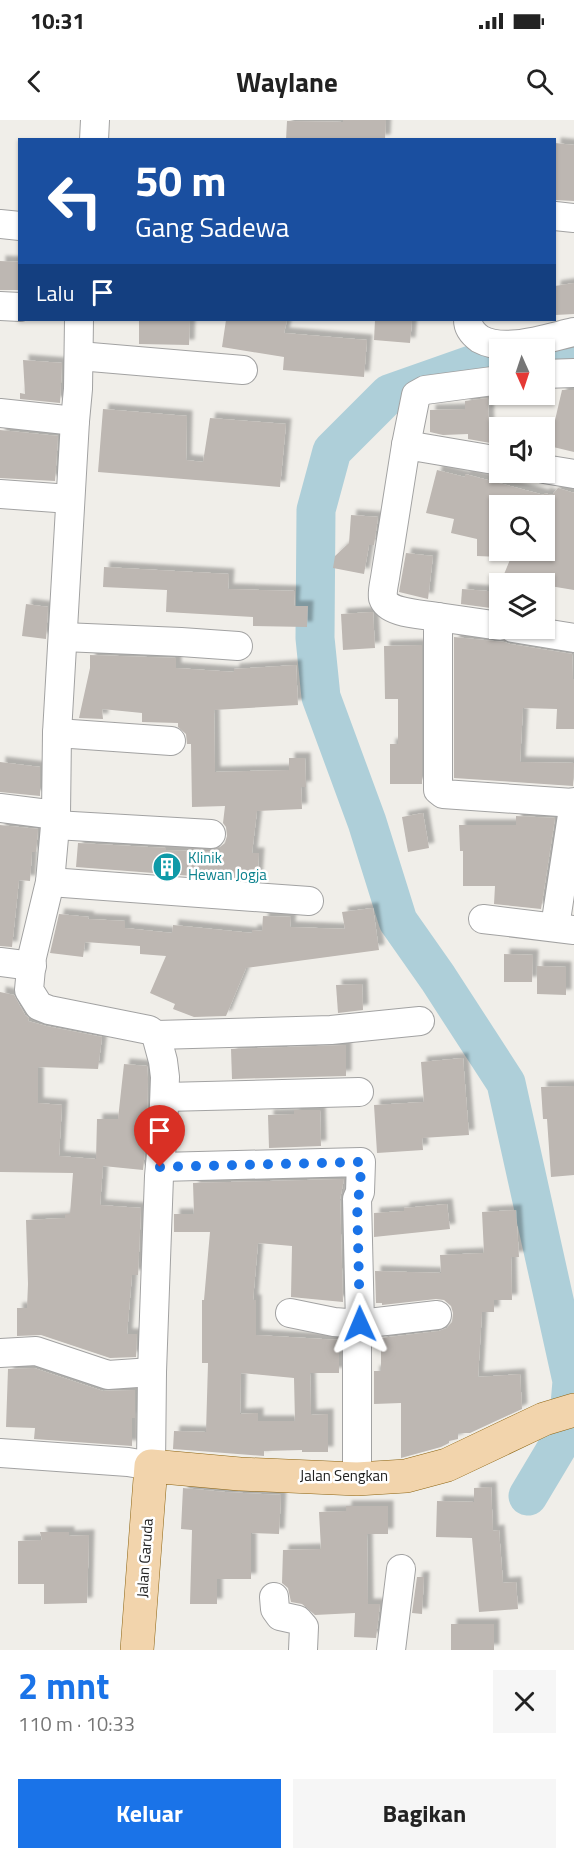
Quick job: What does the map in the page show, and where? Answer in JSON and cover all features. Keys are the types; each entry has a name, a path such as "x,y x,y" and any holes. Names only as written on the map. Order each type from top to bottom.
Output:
{"main road":[{"name":"Jalan Sengkan","path":"151,1466 240,1474 357,1479 405,1476 447,1465 544,1419 574,1410"},
{"name":"Jalan Garuda","path":"137,1650 151,1466"}],"street":[{"path":"94,138 95,120"},
{"path":"556,216 574,218"},
{"path":"0,224 18,226"},
{"path":"0,306 18,307"},
{"path":"79,321 79,356 57,733 55,820 50,882 29,990 39,1006 58,1012 149,1030 156,1035 331,1030 420,1021"},
{"path":"468,321 473,335 490,345 524,344 574,332"},
{"path":"79,356 243,370"},
{"path":"555,374 574,373"},
{"path":"489,381 425,390 416,394 385,578 384,598 388,606 395,610 489,624"},
{"path":"0,413 75,421"},
{"path":"406,445 489,459"},
{"path":"555,471 574,474"},
{"path":"0,494 70,499"},
{"path":"438,617 438,790 443,794 574,803 565,928 483,920"},
{"path":"555,635 574,638"},
{"path":"63,637 238,646"},
{"path":"57,733 171,741"},
{"path":"0,808 55,820 211,834"},
{"path":"50,882 309,901"},
{"path":"0,962 32,966"},
{"path":"0,1453 128,1462 151,1466 152,1372 165,1097 163,1061 156,1035"},
{"path":"165,1097 359,1092"},
{"path":"160,1167 361,1162 360,1192 357,1199 357,1479"},
{"path":"290,1313 334,1322 358,1324 437,1315"},
{"path":"0,1353 36,1351 108,1375 152,1372"},
{"path":"391,1650 400,1569"},
{"path":"274,1597 275,1610 280,1616 298,1620 304,1627 303,1650"}],"building":[{"path":"343,120 386,120 385,138 286,138 287,121 343,122"},
{"path":"556,143 574,145 574,201 556,200"},
{"path":"0,261 18,262 18,290 0,290"},
{"path":"574,283 574,314 556,315 556,286"},
{"path":"139,321 190,321 189,345 139,344"},
{"path":"226,321 287,321 284,333 367,340 364,377 283,370 284,357 222,347"},
{"path":"375,321 412,321 410,343 374,340"},
{"path":"23,360 62,363 60,403 20,399 20,393 25,394"},
{"path":"562,390 574,390 574,452 555,447 555,420"},
{"path":"488,398 489,443 468,439 468,434 443,435 430,432 430,410 465,409 465,401"},
{"path":"103,409 187,416 186,460 203,462 210,418 286,424 280,487 98,472"},
{"path":"0,430 58,436 55,481 0,478"},
{"path":"437,470 465,477 465,474 489,480 489,483 499,483 544,495 489,495 489,557 477,556 477,539 451,533 454,519 426,513"},
{"path":"558,488 574,493 574,590 555,587 555,573 505,573 509,561 555,561 555,495 552,495"},
{"path":"351,515 378,517 374,545 369,545 364,574 333,568 335,556 349,543"},
{"path":"406,553 433,556 428,599 399,592"},
{"path":"104,567 229,574 228,589 295,591 294,606 308,606 307,627 253,626 253,617 166,612 167,590 103,587"},
{"path":"462,589 489,591 489,608 461,604"},
{"path":"26,604 48,607 46,639 22,636"},
{"path":"373,612 375,648 343,650 341,614"},
{"path":"454,637 504,642 572,654 574,729 556,729 557,709 523,708 520,762 574,763 573,786 454,778"},
{"path":"422,645 422,784 390,784 390,744 398,744 398,699 385,699 384,646"},
{"path":"90,655 176,658 176,668 234,672 234,669 296,665 298,705 214,710 215,772 289,770 289,758 305,758 306,787 301,787 302,809 257,811 252,853 259,853 257,881 76,867 78,843 220,852 220,847 225,843 227,836 223,823 225,806 192,807 191,744 187,744 186,734 178,727 178,723 142,722 142,713 102,709 103,719 79,718 90,668"},
{"path":"0,762 40,767 40,796 0,792"},
{"path":"423,813 429,848 408,852 402,817"},
{"path":"516,816 555,818 541,909 494,904 495,886 463,886 463,851 460,851 459,825 516,825"},
{"path":"0,825 38,829 36,852 32,852 30,881 19,880 12,947 0,946"},
{"path":"373,908 379,950 246,968 226,1016 194,1017 173,1009 175,1004 150,993 166,956 140,954 140,946 85,942 83,957 50,953 59,914 89,917 88,919 125,921 125,928 172,933 173,925 252,933 252,930 262,931 263,916 291,917 290,927 345,929 342,912"},
{"path":"504,954 533,955 532,982 504,982"},
{"path":"537,966 566,967 566,995 537,994"},
{"path":"362,984 363,1010 338,1013 336,985"},
{"path":"0,992 14,995 29,1018 28,1021 102,1037 98,1069 38,1067 38,1103 62,1105 59,1156 96,1159 97,1119 118,1119 124,1064 147,1066 147,1131 143,1170 103,1166 100,1205 141,1208 138,1275 132,1275 127,1334 137,1334 136,1357 110,1358 41,1335 17,1336 17,1308 27,1308 26,1220 65,1218 65,1214 70,1214 73,1173 0,1172"},
{"path":"346,1045 346,1076 232,1079 231,1049"},
{"path":"463,1058 469,1135 422,1138 423,1150 377,1153 374,1105 424,1102 421,1062"},
{"path":"574,1086 574,1175 551,1177 547,1119 543,1119 541,1087"},
{"path":"294,1110 320,1110 321,1146 269,1148 268,1115 294,1114"},
{"path":"344,1179 340,1199 343,1302 291,1297 292,1246 258,1243 253,1300 256,1300 256,1335 339,1340 339,1373 310,1373 311,1415 328,1414 328,1452 264,1451 264,1456 173,1449 174,1431 206,1432 208,1363 202,1363 202,1300 204,1300 210,1232 174,1232 174,1214 194,1214 193,1183","holes":["241,1373 294,1378 295,1421 258,1421 258,1413 240,1414"]},
{"path":"447,1204 450,1229 374,1237 374,1213"},
{"path":"516,1210 519,1257 511,1257 512,1300 494,1300 494,1312 482,1312 478,1377 520,1374 522,1409 470,1433 458,1433 458,1439 449,1441 441,1447 401,1458 401,1403 374,1404 374,1371 381,1371 381,1338 439,1331 447,1328 452,1322 453,1313 451,1306 444,1300 382,1305 382,1303 376,1303 375,1271 441,1273 440,1255 484,1253 482,1212"},
{"path":"34,1368 103,1391 135,1390 132,1446 34,1439 35,1428 6,1427 8,1369"},
{"path":"491,1487 493,1531 499,1530 503,1583 516,1582 518,1609 479,1612 472,1538 436,1537 437,1501 474,1502 474,1488"},
{"path":"183,1488 281,1495 279,1534 251,1533 251,1579 217,1579 217,1604 190,1604 192,1530 181,1529"},
{"path":"346,1506 388,1506 388,1534 367,1534 368,1604 380,1604 376,1638 354,1637 355,1613 315,1615 302,1604 291,1602 288,1588 282,1583 283,1550 321,1549 319,1512 346,1511"},
{"path":"40,1532 69,1532 69,1536 89,1535 87,1603 44,1604 44,1584 18,1584 18,1541 42,1540"},
{"path":"417,1577 424,1577 422,1614 412,1613"},
{"path":"451,1624 494,1624 494,1650 451,1650"}],"waterway":[{"path":"555,351 574,348"},
{"path":"489,361 477,363 389,394 332,451 316,510 315,638 321,697 367,822 398,921 506,1083 572,1381 568,1429 528,1496"}],"place":[{"name":"Klinik Hewan Jogja","path":"167,867"}],"route":[{"path":"160,1167 361,1162 360,1192 357,1199 360,1324"}]}
